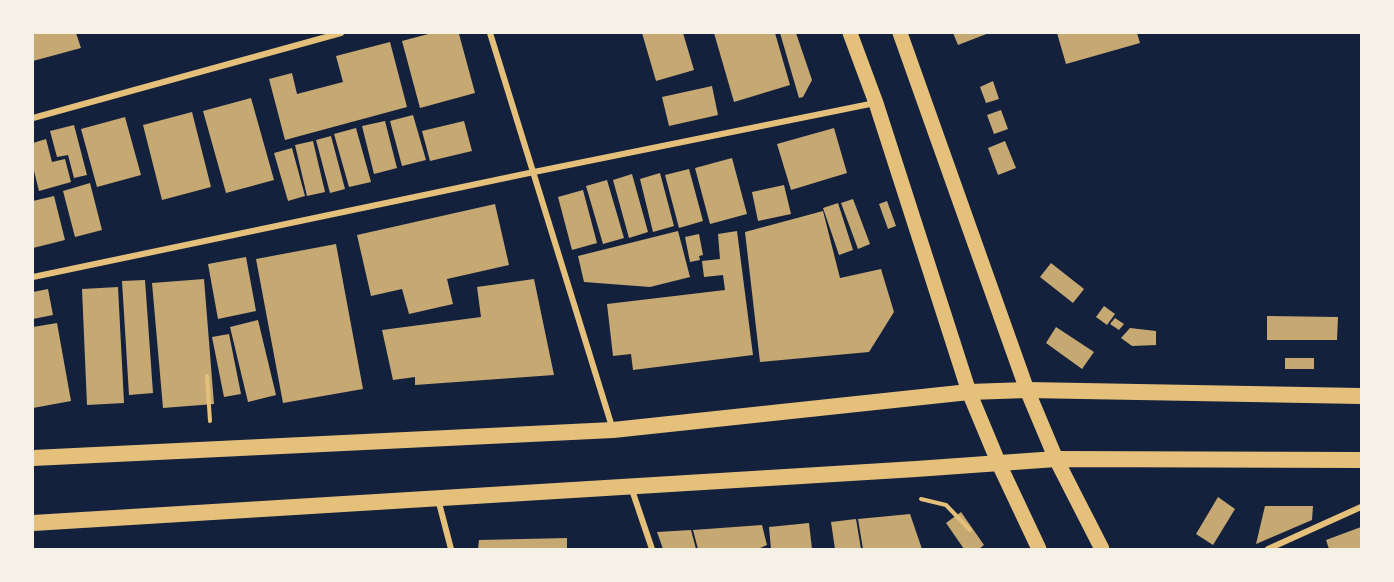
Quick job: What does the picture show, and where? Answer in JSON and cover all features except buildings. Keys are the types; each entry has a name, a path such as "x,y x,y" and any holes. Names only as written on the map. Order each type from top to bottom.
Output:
{"highway":[{"path":"33,458 613,430 969,392 1027,390 1361,396"},
{"path":"33,523 1056,459 1361,459"}],"main road":[{"path":"850,33 876,103 969,392 999,464 1039,549"},
{"path":"900,33 1027,390 1056,459 1102,549"}],"street":[{"path":"33,117 341,33"},
{"path":"490,33 613,430"},
{"path":"33,277 876,103"},
{"path":"631,486 652,549"},
{"path":"438,498 451,549"},
{"path":"1268,549 1361,507"}],"path":[{"path":"207,376 210,421"},
{"path":"921,499 946,506 970,530"}]}
